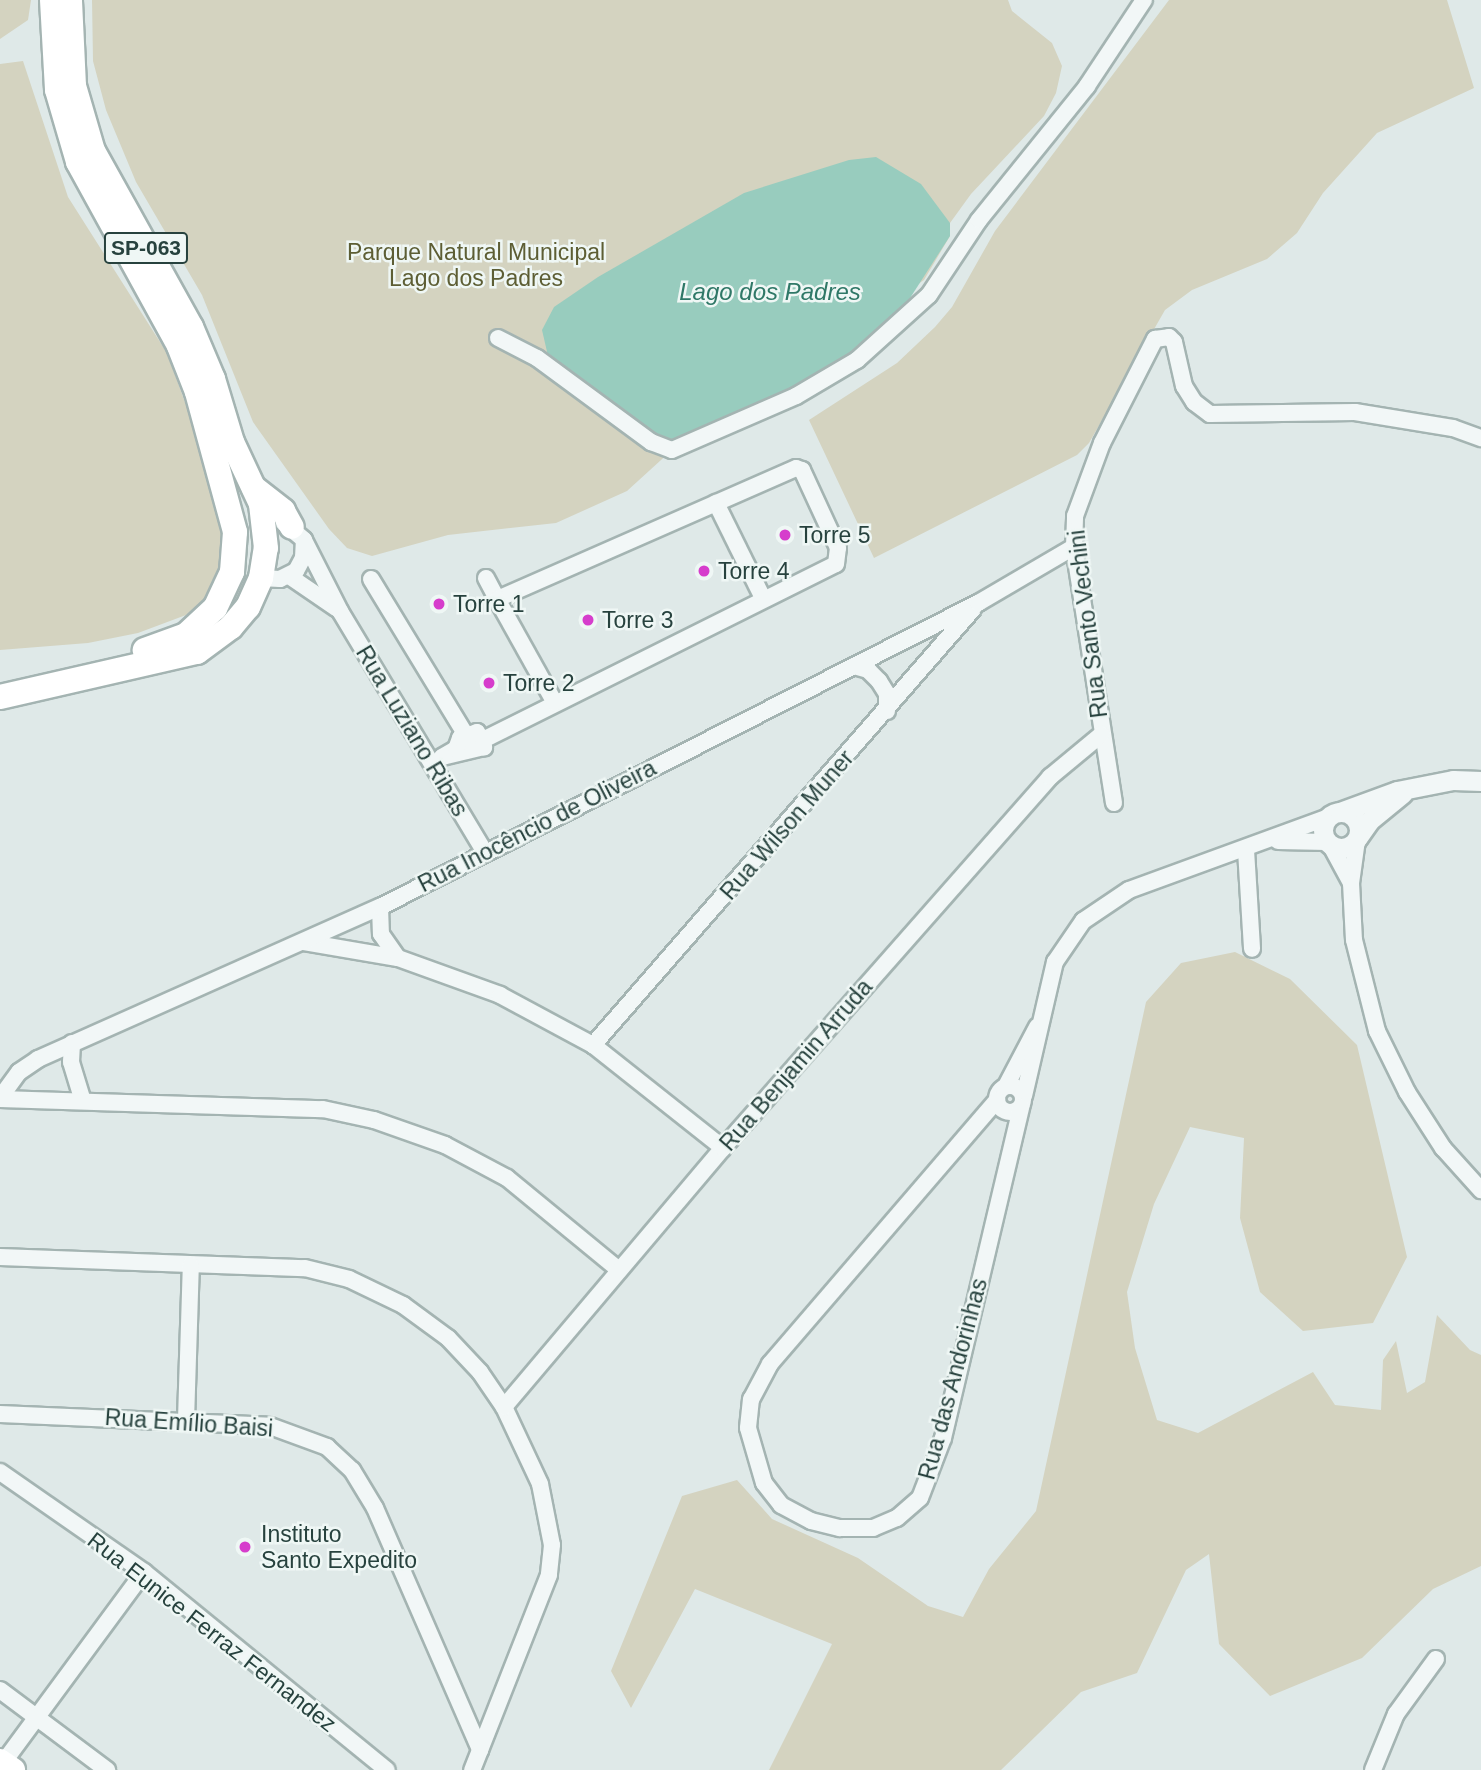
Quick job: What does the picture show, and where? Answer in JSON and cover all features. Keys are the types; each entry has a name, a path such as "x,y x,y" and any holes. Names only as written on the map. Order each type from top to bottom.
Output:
{"main road":[{"name":"SP-063","path":"0,680 172,643 215,608 234,558 235,532 197,392 179,346 78,162 57,90 51,0"},
{"name":"SP-063","path":"0,697 197,652 237,621 261,578 264,518 254,488 232,442 214,379 191,327 93,151 74,86 70,0"},
{"path":"254,488 282,511 298,533"},
{"path":"235,532 264,518"},
{"path":"234,558 261,578"}],"street":[{"path":"498,338 537,358 651,442 672,450 796,396 858,360 929,295 979,220 1087,86 1144,0"},
{"name":"Rua Santo Vechini","path":"1114,803 1074,547 1075,516 1084,485 1149,345 1163,336 1174,342 1184,386 1194,402 1210,414 1355,412 1453,428 1481,438"},
{"path":"497,599 815,460"},
{"path":"483,740 838,560 838,548 808,483 796,468"},
{"path":"716,503 763,598"},
{"path":"261,578 289,576 303,558 298,533 264,518"},
{"name":"Rua Luziano Ribas","path":"298,533 340,611 436,760 484,850"},
{"name":"Rua Inocêncio de Oliveira","path":"0,1098 19,1072 72,1043 380,907 484,850 978,603 1074,547"},
{"name":"Rua Luziano Ribas","path":"289,576 340,611"},
{"path":"486,578 555,703"},
{"path":"371,579 466,735"},
{"name":"Rua Wilson Muner","path":"593,1045 887,711 978,603"},
{"path":"853,666 868,670 879,681 887,694 887,711"},
{"path":"479,732 485,746 467,754 459,751 436,760 466,735 479,732"},
{"name":"Rua Benjamin Arruda","path":"504,1407 723,1148 1050,776 1102,734"},
{"path":"1351,883 1322,833 1334,815 1409,789 1453,780 1481,781"},
{"path":"1329,844 1345,848 1357,838 1369,821 1409,789"},
{"path":"1334,815 1356,820 1357,838 1351,883 1354,940 1377,1031 1406,1092 1443,1148 1481,1190"},
{"name":"Rua das Andorinhas","path":"1010,1102 971,1135 770,1364 751,1399 748,1428 764,1483 781,1505 811,1521 840,1528 873,1528 897,1518 920,1498 943,1438 1009,1155 1010,1102 1038,1025 1055,962 1083,921 1101,905 1129,890 1247,850 1334,815"},
{"name":"Rua das Andorinhas","path":"1265,843 1296,838 1329,844"},
{"path":"1247,850 1252,949"},
{"path":"380,907 381,934 398,958"},
{"path":"304,942 398,958 500,995 593,1045 723,1148"},
{"path":"72,1043 71,1062 82,1099"},
{"path":"0,1098 323,1109 374,1120 445,1145 507,1178 619,1270"},
{"path":"0,1256 305,1268 349,1279 402,1305 448,1338 481,1372 504,1407 540,1484 552,1545 550,1575 472,1770"},
{"path":"186,1420 191,1265"},
{"name":"Rua Emílio Baisi","path":"0,1414 186,1420 294,1432 327,1447 352,1470 375,1508 480,1750"},
{"name":"Rua Eunice Ferraz Fernandez","path":"0,1472 144,1572 387,1770"},
{"path":"5,1765 144,1572"},
{"path":"1373,1770 1396,1714 1436,1659"},
{"path":"0,1690 107,1770"}],"green space":[{"path":"0,0 31,0 28,20 0,39"},
{"name":"Parque Natural Municipal Lago dos Padres","path":"92,0 1008,0 1012,11 1052,43 1062,66 1056,93 1044,116 971,194 950,223 950,236 924,280 672,450 627,491 556,523 448,535 372,556 347,548 329,529 253,422 202,295 136,182 106,110 93,61"},
{"path":"1169,0 1447,0 1474,88 1377,133 1323,193 1297,233 1267,259 1192,290 1165,310 1089,443 1077,455 874,558 809,420 897,363 935,327 952,307 995,231"},
{"path":"23,61 68,197 167,353 220,498 225,550 207,599 186,615 138,633 88,643 0,650 0,64"},
{"path":"1235,952 1290,979 1357,1045 1407,1257 1373,1323 1303,1331 1260,1292 1240,1218 1244,1138 1190,1127 1154,1204 1127,1292 1135,1348 1157,1420 1198,1433 1313,1372 1335,1405 1381,1410 1383,1360 1396,1341 1407,1393 1425,1382 1437,1315 1470,1350 1481,1355 1481,1566 1433,1589 1362,1658 1270,1696 1219,1644 1209,1554 1186,1570 1137,1673 1081,1692 1001,1770 769,1770 832,1644 695,1589 631,1708 611,1671 682,1496 737,1480 772,1519 858,1558 928,1606 963,1617 989,1569 1036,1511 1146,1002 1181,963"}],"water":[{"name":"Lago dos Padres","path":"876,157 921,184 950,223 950,236 894,323 855,360 672,450 565,377 548,356 542,330 554,307 598,277 744,193 849,160"}],"place":[{"name":"Torre 5","path":"785,535"},
{"name":"Torre 4","path":"704,571"},
{"name":"Torre 1","path":"439,604"},
{"name":"Torre 3","path":"588,620"},
{"name":"Torre 2","path":"489,683"},
{"name":"Instituto Santo Expedito","path":"245,1547"}]}
